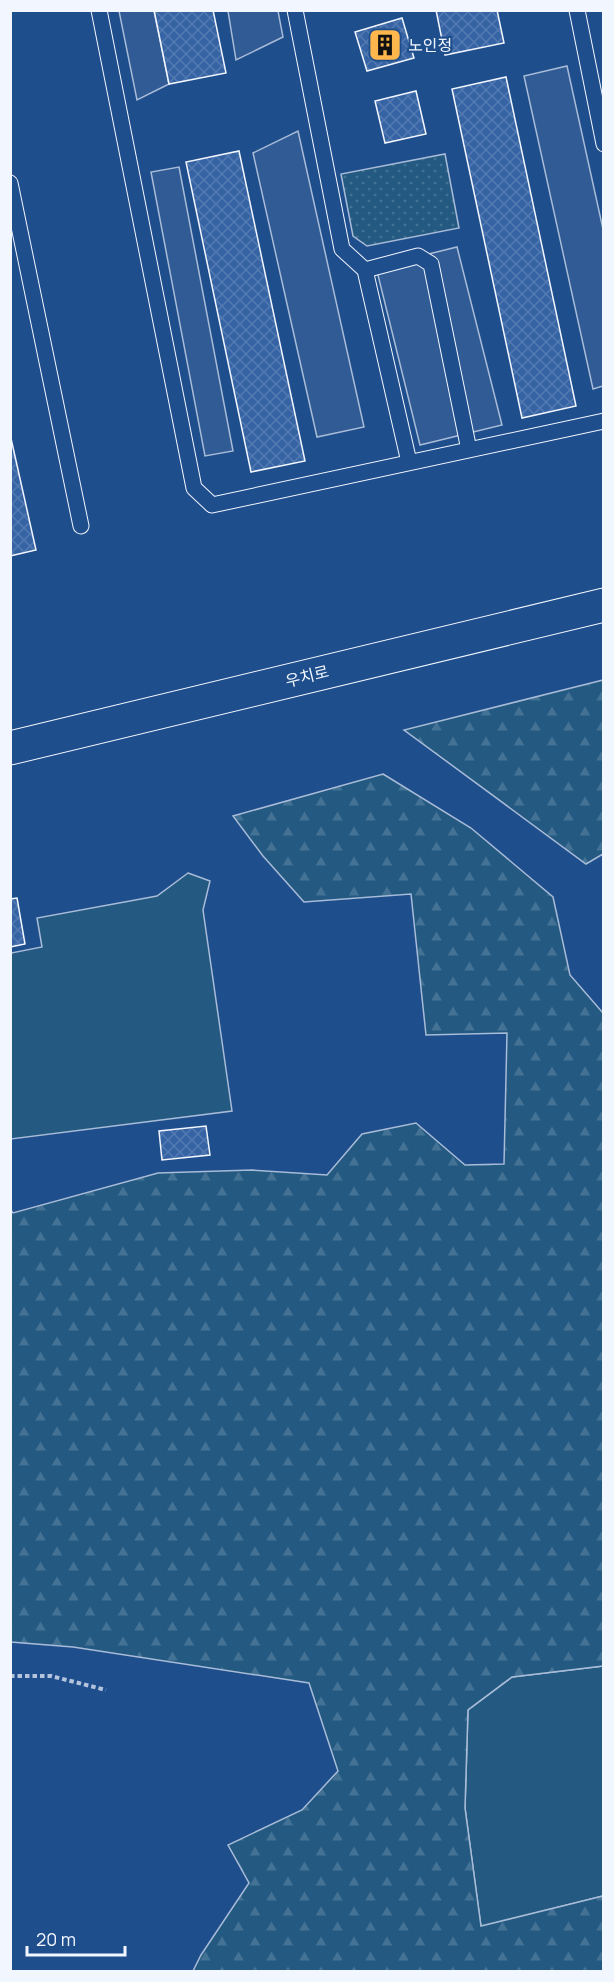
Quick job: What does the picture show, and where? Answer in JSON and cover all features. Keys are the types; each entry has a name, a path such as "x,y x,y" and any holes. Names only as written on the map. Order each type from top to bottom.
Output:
{"main road":[{"name":"우치로","path":"10,748 603,604"}],"lane":[{"path":"99,10 194,488 212,505 603,421"},
{"path":"295,10 342,249 365,270 409,462"},
{"path":"577,10 603,144"},
{"path":"10,183 14,219 81,526"},
{"path":"365,270 417,256 431,264 469,450"}],"path":[{"path":"10,1676 51,1676 106,1690"}],"green space":[{"path":"445,154 459,228 367,246 353,236 341,174"},
{"path":"603,680 603,854 586,864 404,730"},
{"path":"383,774 471,828 553,897 570,975 603,1013 603,1666 512,1677 468,1710 465,1808 481,1926 603,1896 603,1971 193,1971 201,1955 249,1883 228,1845 302,1810 338,1771 309,1683 73,1647 11,1642 11,1210 13,1213 158,1173 252,1170 327,1175 362,1134 416,1123 465,1165 504,1164 507,1033 426,1035 411,894 304,902 263,856 233,816"},
{"path":"188,873 210,881 203,910 232,1111 11,1139 11,953 42,947 37,918 157,896"},
{"path":"603,1666 603,1896 481,1927 465,1808 468,1710 512,1677"}],"shaded area":[{"path":"119,11 154,11 169,84 137,100"},
{"path":"228,11 278,11 283,37 236,60"},
{"path":"567,66 603,229 603,386 593,389 524,76"},
{"path":"298,131 364,427 317,437 253,153"},
{"path":"179,167 233,451 205,456 151,172"},
{"path":"457,247 502,425 420,445 376,267"}],"building":[{"path":"154,10 213,10 226,73 169,84"},
{"path":"436,10 497,10 504,43 445,55"},
{"name":"노인정","path":"402,18 414,58 367,71 355,32"},
{"path":"506,77 576,406 522,418 452,89"},
{"name":"노인정","path":"416,91 426,134 385,143 375,101"},
{"path":"239,151 305,461 251,472 186,162"},
{"path":"10,434 36,550 10,556"},
{"path":"17,898 25,944 10,947 10,899"},
{"path":"206,1126 210,1155 162,1160 159,1131"}],"place":[{"name":"노인정","path":"385,45"}]}
